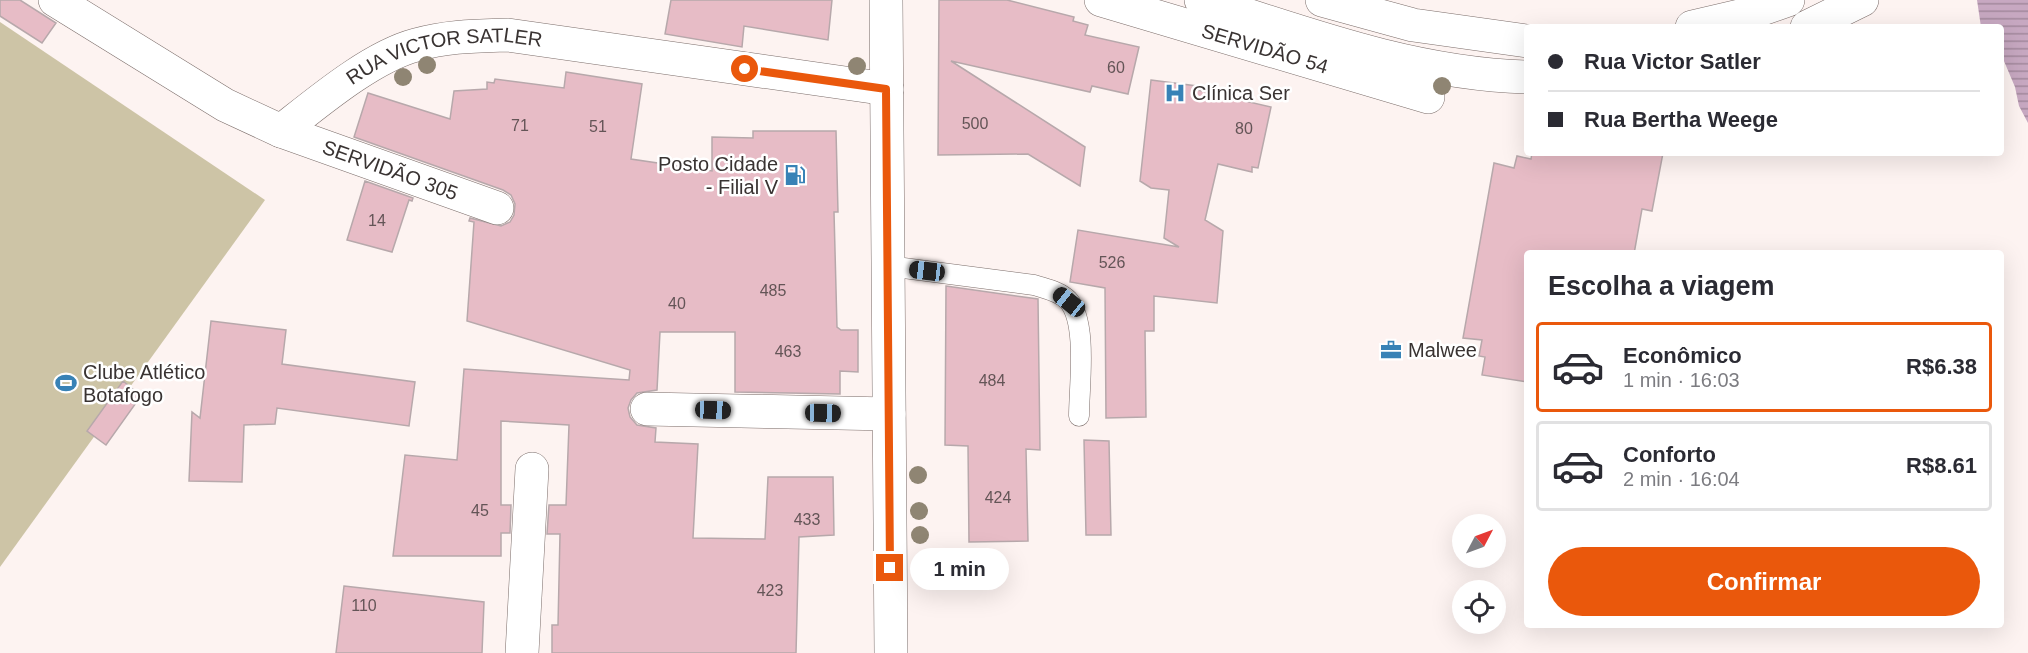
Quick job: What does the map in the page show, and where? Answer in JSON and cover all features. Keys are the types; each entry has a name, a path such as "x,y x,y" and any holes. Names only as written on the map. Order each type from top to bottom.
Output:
{"street":[{"path":"55,0 225,105 281,131"},
{"name":"SERVIDÃO 54","path":"1101,0 1428,97"},
{"path":"1201,0 1380,55 1434,67 1524,77"},
{"path":"1322,0 1413,25 1524,41"},
{"path":"1705,24 1748,14 1788,0"},
{"path":"1813,24 1862,0"},
{"path":"889,5 886,89 891,653"},
{"name":"RUA VICTOR SATLER","path":"281,131 328,94 373,65 414,45 459,36 508,35 886,89"},
{"name":"SERVIDÃO 305","path":"281,131 497,208"},
{"path":"647,409 889,414"},
{"path":"522,653 532,469"}],"lane":[{"path":"888,266 1034,285 1057,292 1069,302 1079,324 1079,416"}],"shaded area":[{"path":"1977,0 2028,0 2028,123 2019,106 2015,87 2004,61 2004,24 1981,24"},
{"name":"Clube Atlético Botafogo","path":"0,22 265,200 0,567"}],"building":[{"path":"0,0 20,0 56,23 42,43 0,16"},
{"path":"671,0 832,0 828,40 744,26 742,47 665,34"},
{"path":"939,0 1007,0 1074,17 1073,21 1088,25 1085,35 1139,47 1128,94 1092,86 1090,92 951,61 1085,147 1080,186 1028,154 938,155"},
{"path":"566,72 642,84 631,159 712,171 712,137 753,138 753,131 836,131 838,212 834,212 837,327 841,330 858,330 858,372 840,371 840,394 735,392 735,332 660,332 657,390 637,393 628,408 630,417 637,425 656,428 655,442 698,444 693,538 765,539 768,477 833,477 834,535 799,537 796,653 552,653 552,625 558,625 560,534 547,534 549,505 566,505 569,425 501,421 501,505 511,505 510,533 501,533 501,556 393,556 405,455 457,460 464,369 629,380 630,370 467,321 474,222 469,221 470,218 501,226 510,222 514,215 515,204 511,195 503,190 354,137 368,93 450,119 454,91 487,89 487,82 494,83 495,79 564,88"},
{"path":"1151,80 1197,86 1197,90 1271,107 1258,168 1252,167 1252,172 1218,164 1205,220 1223,231 1217,303 1154,296 1154,331 1145,331 1146,417 1106,418 1105,288 1070,282 1078,230 1179,247 1164,238 1169,190 1151,188 1140,181"},
{"path":"1517,156 1531,159 1532,156 1662,156 1652,211 1642,209 1635,250 1524,250 1524,382 1482,375 1485,357 1479,356 1482,340 1463,338 1494,163 1514,168"},
{"path":"365,181 413,198 412,201 409,200 392,252 347,240"},
{"path":"946,286 1038,299 1040,450 1026,449 1028,541 969,542 968,446 945,445"},
{"path":"211,321 286,330 282,364 415,382 409,426 277,408 275,424 244,425 242,482 189,481 192,412 200,418"},
{"path":"123,381 141,396 106,445 87,431"},
{"path":"1084,440 1109,441 1111,535 1086,535"},
{"path":"344,586 484,602 482,653 336,653"}],"place":[{"name":"Clínica Ser","path":"1175,93"},
{"name":"Posto Cidade - Filial V","path":"795,175"},
{"name":"Malwee","path":"1391,350"},
{"name":"Clube Atlético Botafogo","path":"66,383"}],"route":[{"path":"745,69 886,89 890,568"}]}
